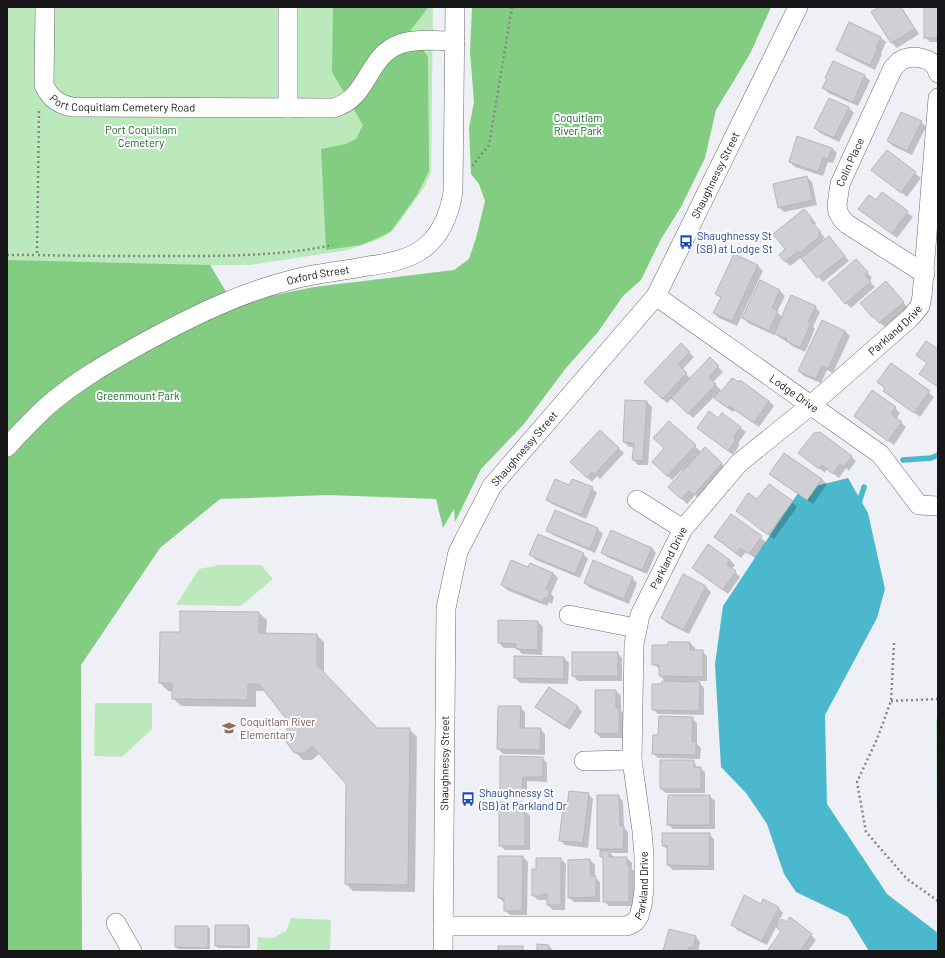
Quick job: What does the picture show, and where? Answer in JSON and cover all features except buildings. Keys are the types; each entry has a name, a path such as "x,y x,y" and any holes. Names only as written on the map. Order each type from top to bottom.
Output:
{"street":[{"name":"Port Coquitlam Cemetery Road","path":"45,7 44,85 51,97 63,105 82,108 333,108 345,104 357,92 379,59 387,51 400,44 418,41 455,41"},
{"path":"288,7 288,108"},
{"name":"Oxford Street","path":"7,447 46,407 80,381 130,350 194,316 245,294 293,279 402,260 418,252 431,242 444,224 449,211 452,192 455,7"},
{"name":"Shaughnessy Street","path":"443,951 446,608 458,552 492,486 656,296 798,7"},
{"name":"Colin Place","path":"925,274 847,224 838,212 837,205 840,184 893,68 901,61 911,58 921,58 931,60 938,72"},
{"name":"Parkland Drive","path":"443,926 627,926 635,922 639,916 642,905 644,856 632,760 634,644 636,628 640,615 684,529 739,463 811,405 917,311 920,306 925,274 938,98"},
{"name":"Lodge Drive","path":"656,296 880,454 919,505 938,506"},
{"path":"637,500 684,529"},
{"path":"569,615 636,628"},
{"path":"584,761 632,760"},
{"path":"116,923 132,951"}],"path":[{"path":"470,168 489,145 512,7"},
{"path":"37,255 39,110 51,97"},
{"path":"7,255 233,256 270,254 315,249 333,245"},
{"path":"894,643 891,701 857,782 866,832 907,879 938,901"},
{"path":"891,701 938,699"}],"green space":[{"name":"Port Coquitlam Cemetery","path":"7,7 433,7 431,172 425,186 392,232 379,239 348,250 250,265 121,266 7,262"},
{"path":"333,7 428,7 410,31 428,57 429,171 417,195 391,231 361,245 326,250 321,149 346,144 356,139 363,125 332,72"},
{"name":"Greenmount Park","path":"472,7 771,7 750,54 716,110 705,158 681,207 661,239 641,280 623,296 598,332 566,368 524,424 481,469 455,522 454,509 443,528 436,499 328,495 220,499 160,548 81,665 82,951 7,951 7,260 210,265 236,308 270,296 314,287 454,270 469,259 485,201 479,184 471,174 469,128 474,102 470,52"},
{"path":"219,565 261,565 273,579 241,606 176,605 199,569"},
{"path":"95,703 152,703 152,729 122,757 94,756"},
{"path":"936,719 938,719 938,819 937,819"},
{"path":"291,918 331,920 330,951 257,951 258,937 273,938 286,931"}],"water":[{"path":"848,478 868,513 885,589 877,618 825,715 827,804 887,894 938,933 938,951 869,951 848,917 796,892 784,874 767,824 746,793 721,767 715,664 723,606 800,490"}],"waterway":[{"path":"903,460 931,458 938,455"},
{"path":"858,506 864,487"}],"place":[{"name":"Shaughnessy St (SB) at Lodge St","path":"686,242"},
{"name":"Coquitlam River Elementary","path":"229,728"},
{"name":"Shaughnessy St (SB) at Parkland Dr","path":"468,799"}],"park label":[{"name":"Coquitlam River Park","path":"578,124"}]}
